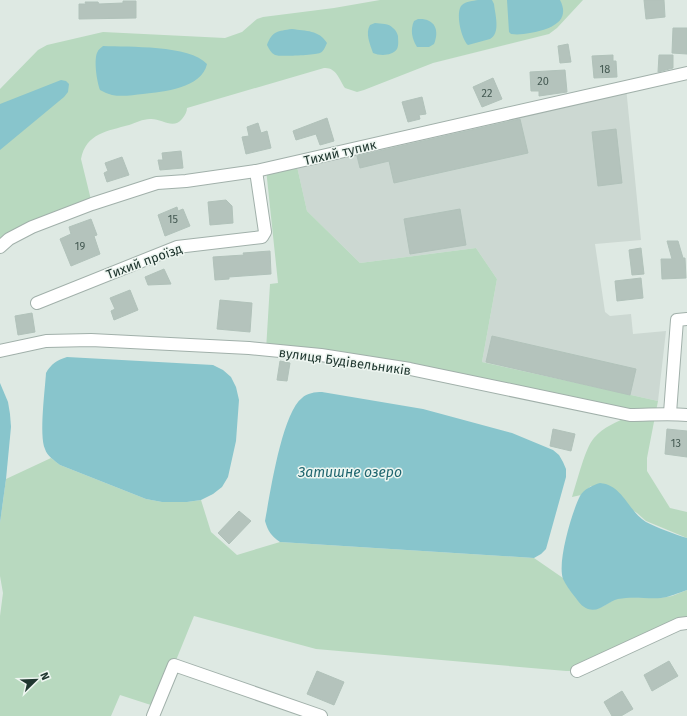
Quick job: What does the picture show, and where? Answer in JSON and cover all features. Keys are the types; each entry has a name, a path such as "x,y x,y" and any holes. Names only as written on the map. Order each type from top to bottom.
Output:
{"street":[{"name":"Тихий тупик","path":"0,247 9,239 32,227 92,204 157,183 186,181 256,171 687,73"},
{"name":"Тихий проїзд","path":"37,303 177,247 262,237 265,232 256,171"},
{"path":"670,413 677,320 687,319"},
{"name":"вулиця Будівельників","path":"0,351 46,341 91,340 249,348 328,356 410,369 630,415 655,416 670,413 687,415"},
{"path":"577,671 679,624 687,623"},
{"path":"153,716 174,665 321,716"}],"shaded area":[{"path":"626,87 641,240 595,244 605,312 610,316 631,314 633,334 666,331 658,401 482,362 497,279 476,248 360,263 307,211 296,162"}],"green space":[{"path":"380,0 583,0 557,28 549,34 433,63 357,92 345,88 339,77 332,69 324,68 187,108 186,114 175,124 154,119 147,119 99,134 88,144 81,159 92,204 0,247 0,89 38,50 47,45 103,32 225,38 242,32 257,19 263,17 334,8"},
{"path":"296,162 307,211 360,263 476,248 497,279 482,362 658,401 647,458 647,471 670,508 687,512 687,538 646,521 637,513 591,486 581,495 572,497 584,457 594,438 606,428 629,416 410,369 266,350 270,284 278,283 266,169"},
{"path":"51,458 60,465 146,499 162,502 187,502 201,500 211,532 237,555 280,542 534,558 563,578 570,590 602,607 615,599 626,597 660,598 672,596 687,590 687,623 577,671 566,671 316,649 194,616 157,707 120,695 111,716 0,716 0,616 3,593 0,576 0,523 6,479"}],"water":[{"path":"478,0 492,0 496,18 496,28 490,39 468,45 465,42 461,31 459,19 460,8 465,3"},
{"path":"507,0 560,0 563,8 563,14 556,24 544,30 523,34 511,34 509,32"},
{"path":"418,19 428,20 436,29 436,39 434,44 429,47 417,47 414,41 412,28 414,21"},
{"path":"375,23 389,25 396,31 398,36 398,44 397,49 392,53 379,55 373,53 368,39 368,31 370,25"},
{"path":"292,29 316,33 327,43 323,50 317,54 278,56 270,51 267,45 273,34 279,31"},
{"path":"103,46 142,47 173,50 187,53 199,58 207,64 204,72 198,79 190,84 171,90 116,96 100,90 96,70 96,59 98,51"},
{"path":"61,80 66,81 69,84 68,92 64,97 0,150 0,104"},
{"path":"67,357 213,365 223,370 231,377 236,387 239,400 236,441 228,477 222,487 213,494 201,500 187,502 162,502 146,499 60,465 53,460 46,451 42,434 46,373 55,363"},
{"path":"0,383 8,402 11,427 0,523"},
{"name":"Затишне озеро","path":"322,392 423,409 512,433 553,450 559,455 563,462 566,469 566,477 546,549 534,558 280,542 274,538 267,528 265,521 278,455 288,420 295,406 302,398 311,393"},
{"path":"600,483 614,488 620,493 634,512 646,522 687,538 687,590 661,598 618,599 600,608 592,610 584,607 579,602 563,579 562,561 566,537 580,496 584,491"}],"building":[{"path":"644,0 664,0 665,17 646,19"},
{"path":"123,1 136,1 136,18 79,19 79,4 86,4 85,2 98,2 99,4 123,3"},
{"path":"673,28 687,28 687,54 672,53"},
{"path":"568,44 571,62 560,63 558,46"},
{"path":"613,55 613,61 616,61 617,77 594,78 592,56"},
{"path":"659,55 673,55 673,68 658,72"},
{"path":"565,70 567,92 539,96 539,91 531,91 530,72"},
{"path":"493,78 502,99 482,107 473,87"},
{"path":"422,97 426,114 419,115 420,119 408,122 402,102"},
{"path":"327,118 334,141 320,145 316,134 296,140 293,131"},
{"path":"520,119 528,153 394,183 389,161 360,168 357,156"},
{"path":"258,123 261,133 267,131 271,148 246,154 242,137 249,136 247,127"},
{"path":"616,129 622,183 598,186 592,132"},
{"path":"181,151 183,168 160,170 158,160 163,160 162,153"},
{"path":"122,157 129,175 107,182 104,173 108,171 105,163"},
{"path":"226,200 232,206 233,223 210,225 208,202"},
{"path":"177,207 178,211 183,209 190,226 165,236 158,215"},
{"path":"460,209 466,245 410,254 404,219"},
{"path":"91,219 97,235 94,236 100,254 71,266 60,239 71,234 69,227"},
{"path":"667,241 678,241 683,258 685,258 686,278 662,279 661,259 672,259"},
{"path":"641,248 644,274 632,275 629,250"},
{"path":"270,251 271,274 229,277 229,279 215,280 213,257 244,255 243,253"},
{"path":"164,269 171,284 148,285 145,277"},
{"path":"641,278 643,298 617,301 615,281"},
{"path":"130,290 138,310 114,320 111,311 115,309 110,298"},
{"path":"220,300 252,303 250,332 217,329"},
{"path":"32,313 35,332 18,335 15,316"},
{"path":"492,336 636,369 630,395 486,362"},
{"path":"280,361 290,363 287,381 277,380"},
{"path":"553,429 575,434 571,451 550,446"},
{"path":"667,429 687,431 687,457 665,454"},
{"path":"239,511 251,521 229,544 218,533"},
{"path":"669,661 678,676 652,691 644,675"},
{"path":"317,671 344,682 334,705 307,694"},
{"path":"622,691 633,709 621,716 612,716 604,702"}]}
